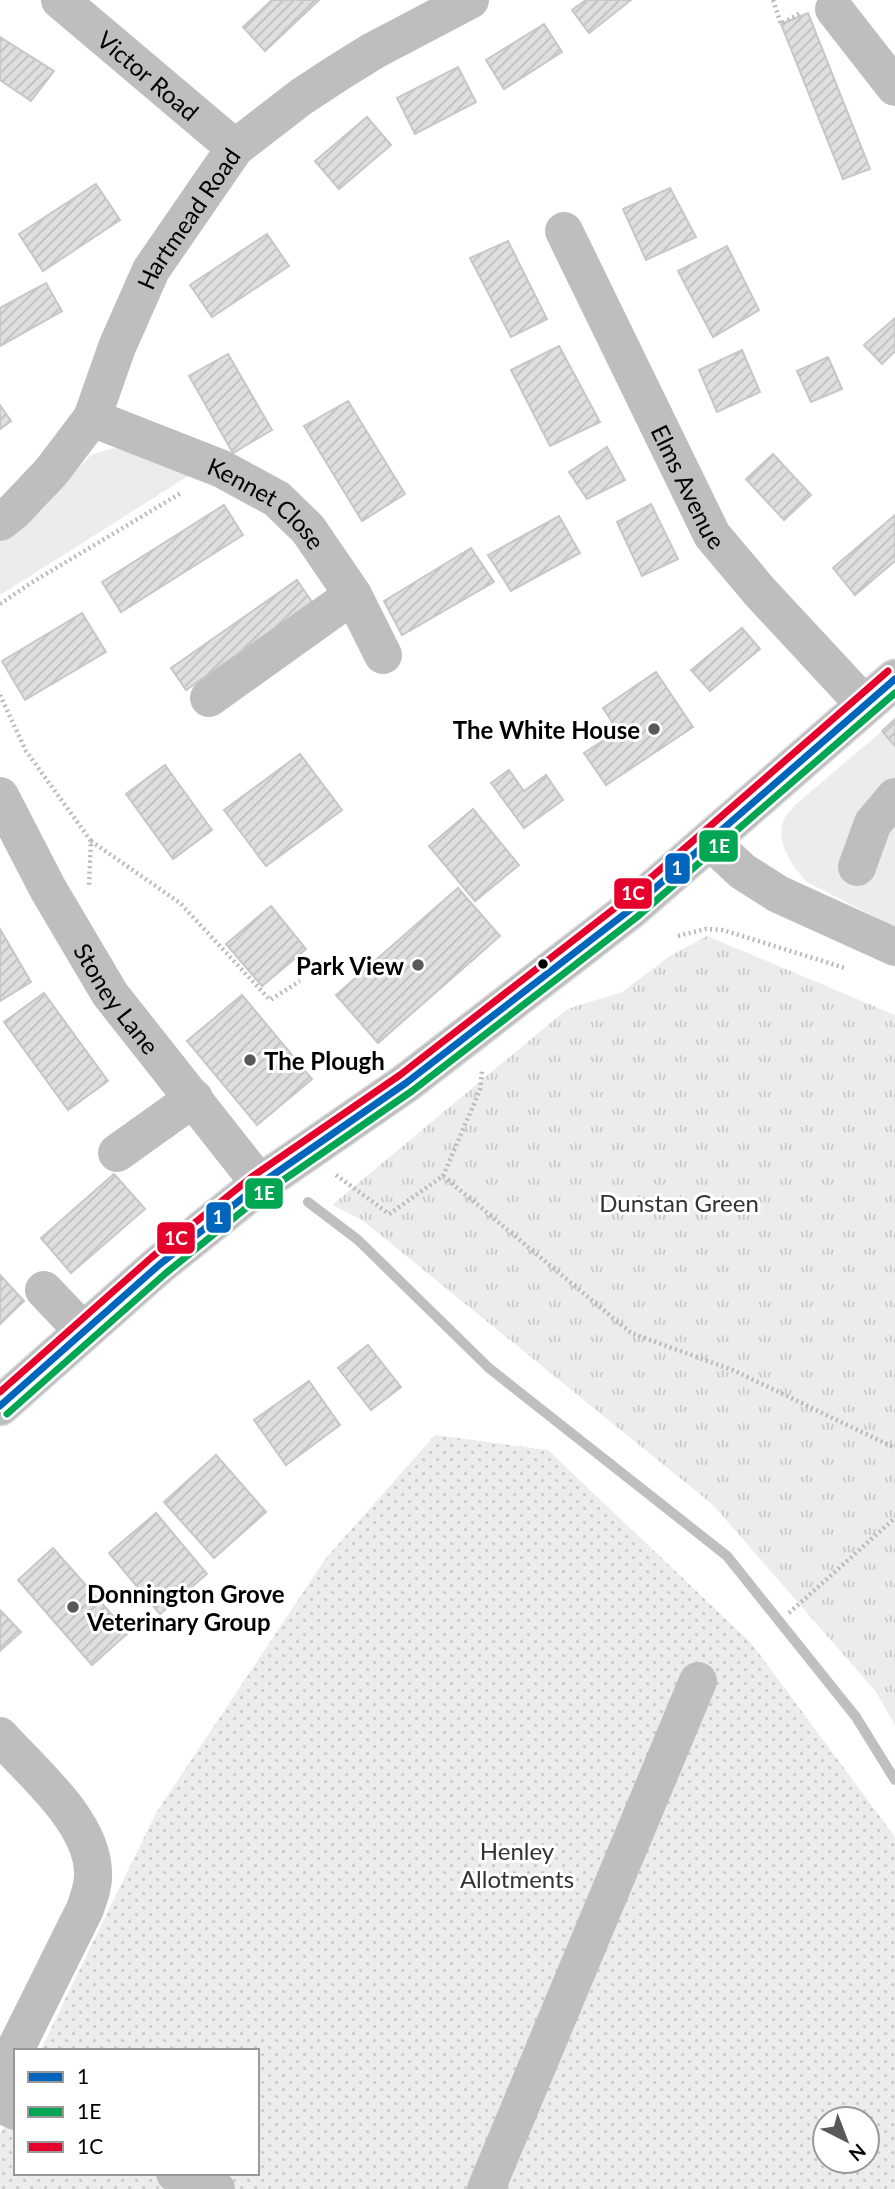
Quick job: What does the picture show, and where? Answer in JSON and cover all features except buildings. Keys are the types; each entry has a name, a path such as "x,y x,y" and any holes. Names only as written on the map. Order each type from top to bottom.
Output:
{"street":[{"name":"Victor Road","path":"60,0 235,148"},
{"name":"Hartmead Road","path":"0,522 51,472 92,418 117,347 151,270 235,148 301,97 336,74 373,51 470,0"},
{"path":"834,9 895,87"},
{"name":"Elms Avenue","path":"564,230 712,535 760,592 864,704"},
{"name":"Kennet Close","path":"92,418 222,469 277,499 308,529 353,596 383,654"},
{"path":"209,698 353,596"},
{"path":"0,1406 159,1265 260,1184 406,1083 631,909 895,679"},
{"name":"Stoney Lane","path":"0,796 48,889 110,994 260,1184"},
{"path":"857,867 887,815"},
{"path":"710,841 742,871 778,894 895,947"},
{"path":"117,1153 194,1098"},
{"path":"44,1290 83,1331"},
{"path":"485,2189 698,1681"},
{"path":"0,1736 66,1809 81,1830 90,1851 93,1871 92,1889 85,1909 15,2049"},
{"path":"0,2080 14,2052"},
{"path":"181,2175 216,2189"}],"path":[{"path":"0,604 222,469"},
{"path":"0,695 26,751 91,841 180,903 270,1000 300,981"},
{"path":"89,898 91,841"},
{"path":"747,937 752,928"},
{"path":"678,936 706,929 723,930 848,968"},
{"path":"333,1173 389,1214 443,1176 480,1090 482,1059"},
{"path":"443,1176 631,1333 735,1371 895,1448"},
{"path":"789,1613 895,1518"}],"green space":[{"path":"113,448 130,450 193,473 0,595 0,541 42,510 65,481 91,455"},
{"path":"882,731 895,746 895,927 807,882 786,853 781,836 784,819 794,806"},
{"name":"Dunstan Green","path":"707,936 895,1015 895,1725 876,1692 713,1505 362,1220 332,1205 567,1009 622,992 670,956"},
{"name":"Henley Allotments","path":"435,1435 548,1450 752,1644 895,1837 895,2189 0,2189 0,2134 14,2105 14,2175 259,2175 259,2049 41,2049 156,1813 326,1558"}],"waterway":[{"path":"308,1202 358,1240 489,1368 727,1556 856,1717 895,1780"}],"transit line":[{"name":"1C","path":"0,1392 152,1257 253,1176 400,1075 624,901 888,671"},
{"name":"1","path":"0,1406 159,1265 260,1184 406,1083 631,909 895,679"},
{"name":"1E","path":"7,1414 166,1273 266,1192 412,1091 637,917 895,693"}],"place":[{"name":"The White House","path":"654,729"},
{"name":"Park View","path":"418,965"},
{"name":"The Plough","path":"250,1060"},
{"name":"Donnington Grove Veterinary Group","path":"73,1607"}]}
